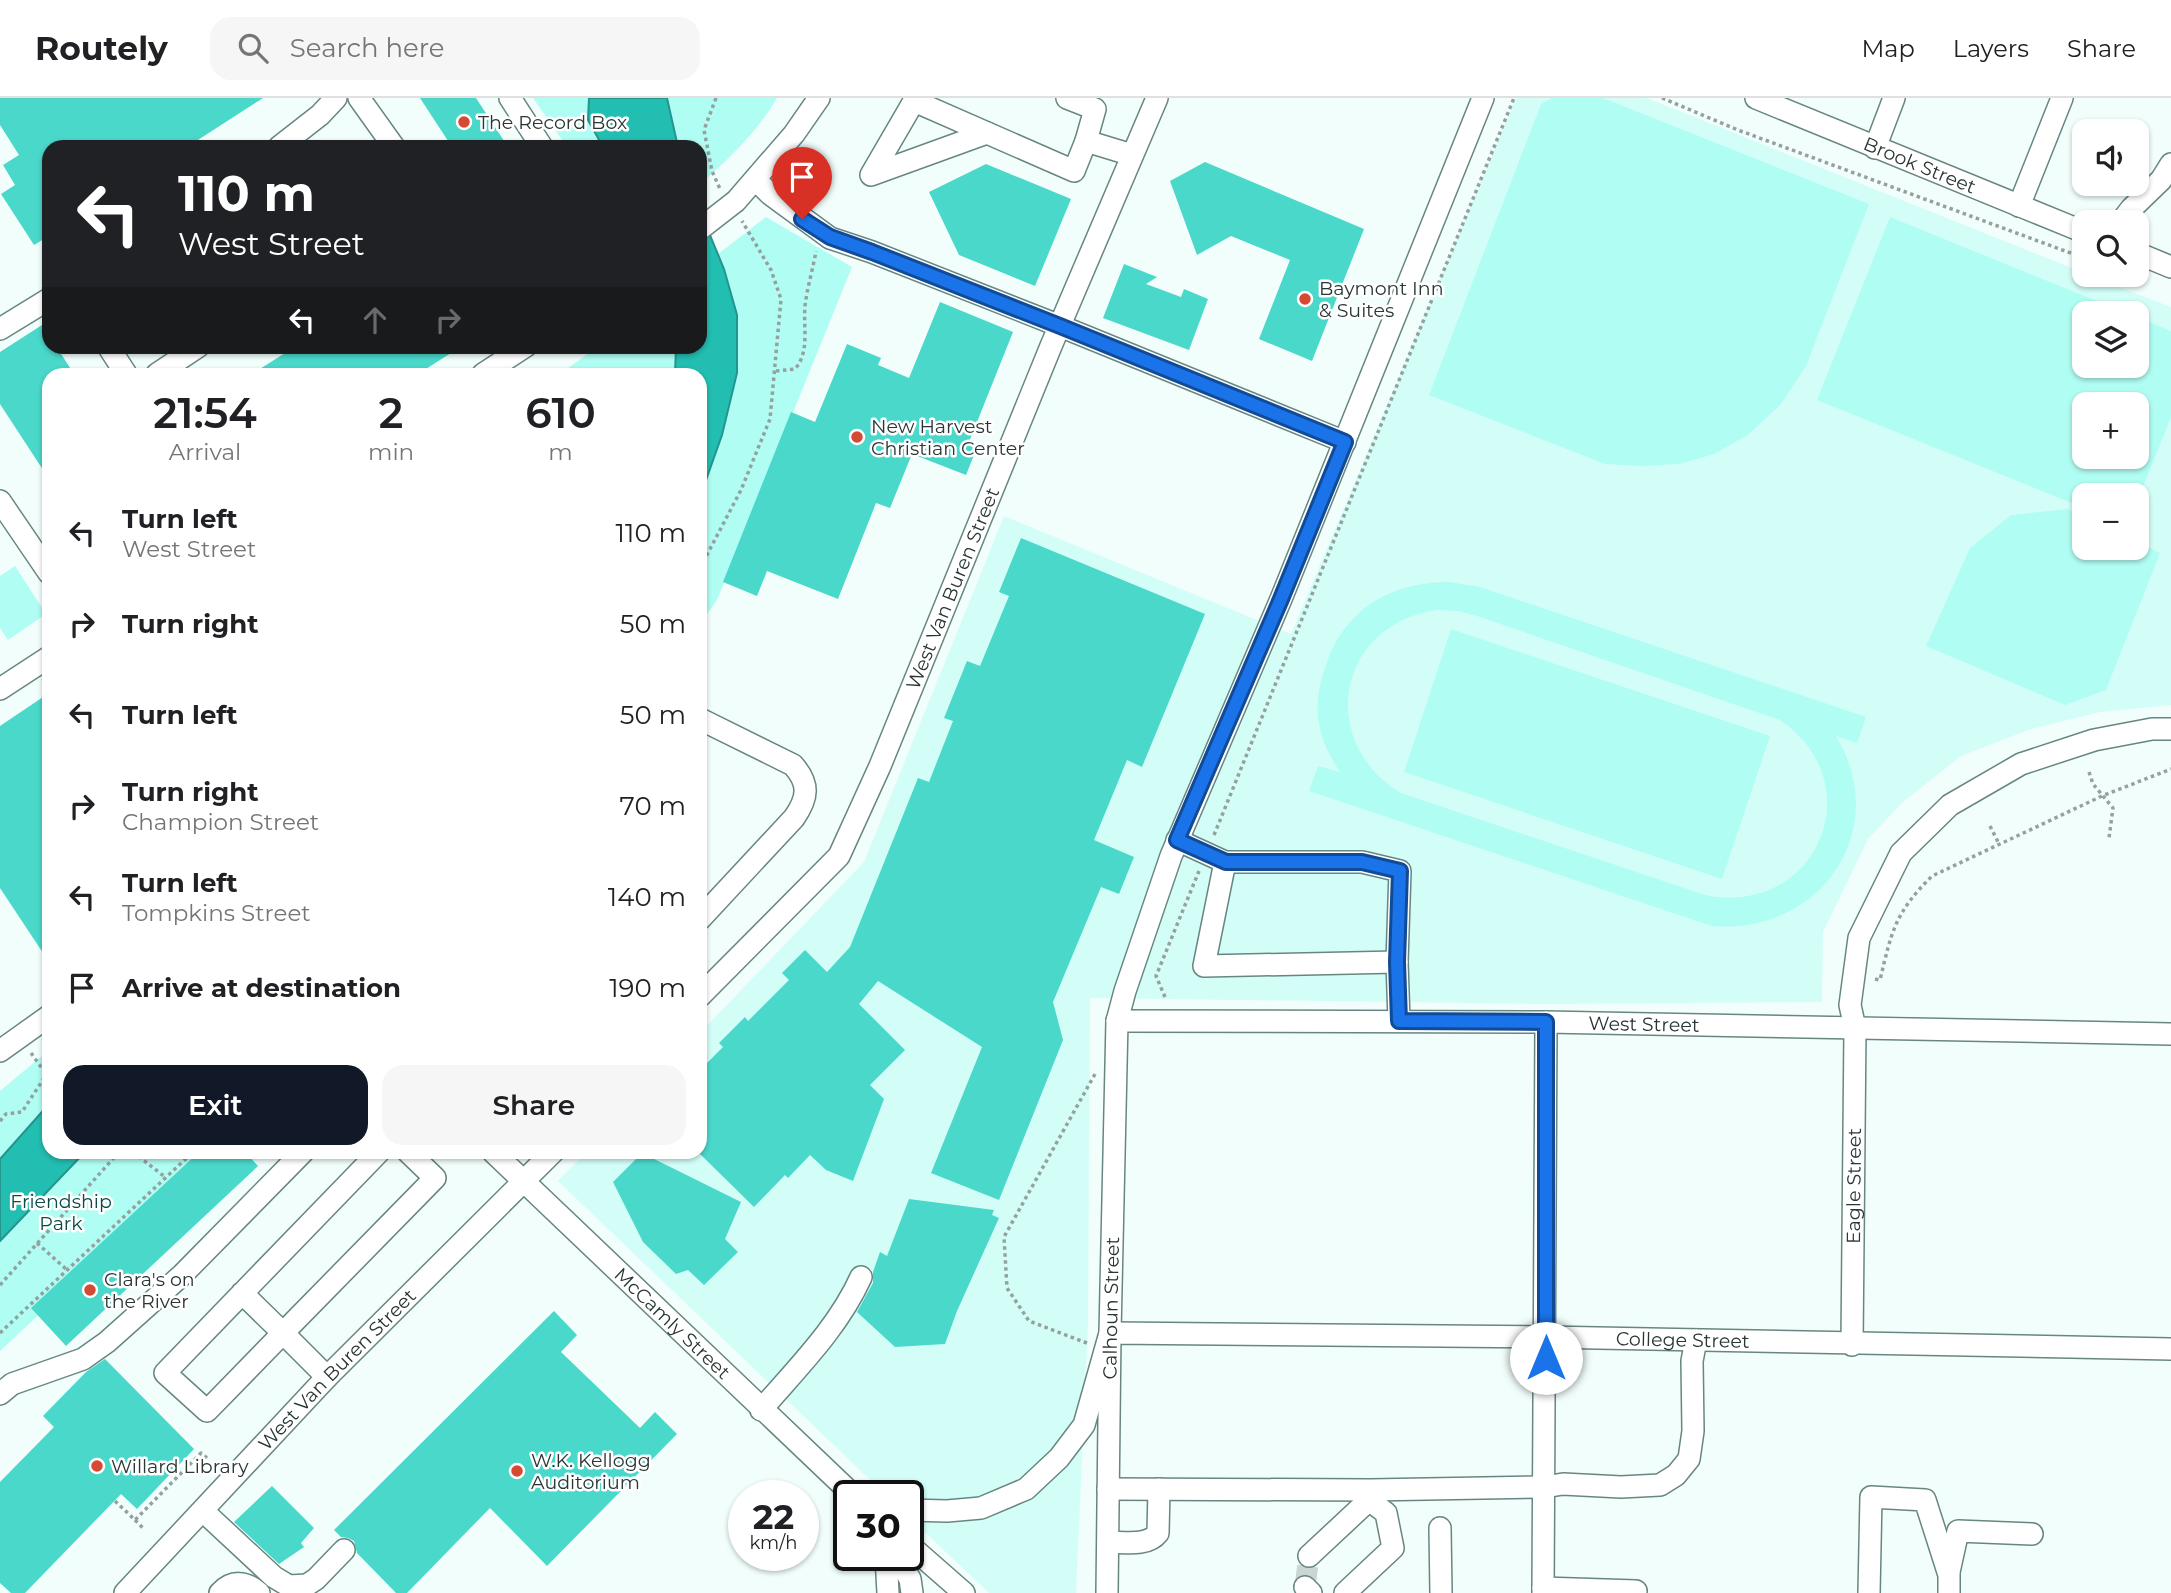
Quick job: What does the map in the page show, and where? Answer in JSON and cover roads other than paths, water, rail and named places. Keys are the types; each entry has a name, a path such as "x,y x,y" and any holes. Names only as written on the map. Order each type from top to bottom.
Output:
{"street":[{"path":"288,140 320,116 336,98"},
{"path":"359,98 389,140"},
{"path":"510,98 537,140"},
{"path":"707,224 734,205 794,134 819,98"},
{"path":"987,133 871,175 915,99 1074,171 1095,109 1066,98"},
{"name":"West Van Buren Street","path":"707,989 839,856 880,766 1060,326 1157,98"},
{"name":"Calhoun Street","path":"1107,1593 1118,1021 1125,991 1177,840 1281,599 1483,98"},
{"name":"Brook Street","path":"1756,98 1783,103 1875,148 2072,227"},
{"path":"1875,148 1894,98"},
{"path":"2019,206 2062,98"},
{"path":"1086,141 1132,155"},
{"path":"2130,210 2161,180 2171,164"},
{"path":"756,180 768,193 830,237 1060,326 1345,442"},
{"path":"2149,258 2171,267"},
{"path":"0,329 42,303"},
{"path":"166,368 186,354"},
{"path":"492,368 514,354"},
{"path":"0,501 42,563"},
{"path":"0,689 42,662"},
{"path":"707,722 793,765 803,777 806,792 802,807 794,818 707,911"},
{"name":"Eagle Street","path":"1852,1345 1855,1028 1850,1005 1859,938 1900,853 1950,805 2021,764 2094,740 2152,729 2171,729"},
{"path":"1177,840 1216,857 1362,862 1400,871 1397,962 1399,1021"},
{"path":"1216,857 1204,966 1397,962"},
{"path":"0,1051 42,1021"},
{"name":"West Street","path":"1118,1021 1546,1022 2171,1034"},
{"path":"1546,1022 1543,1591 1636,1591"},
{"path":"0,1394 12,1384 83,1359 107,1342 182,1275 290,1159"},
{"path":"372,1159 165,1373 206,1411 435,1178 415,1159"},
{"name":"McCamly Street","path":"501,1159 837,1480"},
{"name":"West Van Buren Street","path":"125,1593 327,1377 546,1159"},
{"path":"761,1410 838,1321 861,1277"},
{"path":"242,1293 327,1377"},
{"path":"924,1510 981,1508 1026,1489 1059,1458 1084,1425 1110,1333"},
{"name":"College Street","path":"1110,1333 2171,1349"},
{"path":"1108,1489 1369,1495 1563,1484 1621,1487 1660,1485 1676,1475 1689,1458 1693,1431 1692,1361 1696,1340"},
{"path":"1108,1542 1139,1542 1153,1538 1158,1533 1160,1489"},
{"path":"1310,1556 1369,1495"},
{"path":"1345,1593 1393,1548 1386,1513 1369,1495"},
{"path":"1869,1593 1871,1497 1925,1500 1949,1584"},
{"path":"203,1511 274,1577 289,1586 307,1585 344,1550"},
{"path":"1440,1528 1441,1593"},
{"path":"1949,1584 1958,1531 2032,1534"},
{"path":"924,1558 964,1593"},
{"path":"887,1571 888,1593"},
{"path":"906,1571 910,1578 912,1593"},
{"path":"220,1593 231,1584 239,1583 248,1585 259,1593"}],"tunnel":[{"path":"1305,1587 1309,1556"}],"place":[{"name":"The Record Box","path":"464,122"},
{"name":"Baymont Inn & Suites","path":"1305,299"},
{"name":"New Harvest Christian Center","path":"857,437"},
{"name":"Clara's on the River","path":"90,1290"},
{"name":"Willard Library","path":"97,1466"},
{"name":"W.K. Kellogg Auditorium","path":"517,1471"}],"park label":[{"name":"Friendship Park","path":"61,1212"}]}
